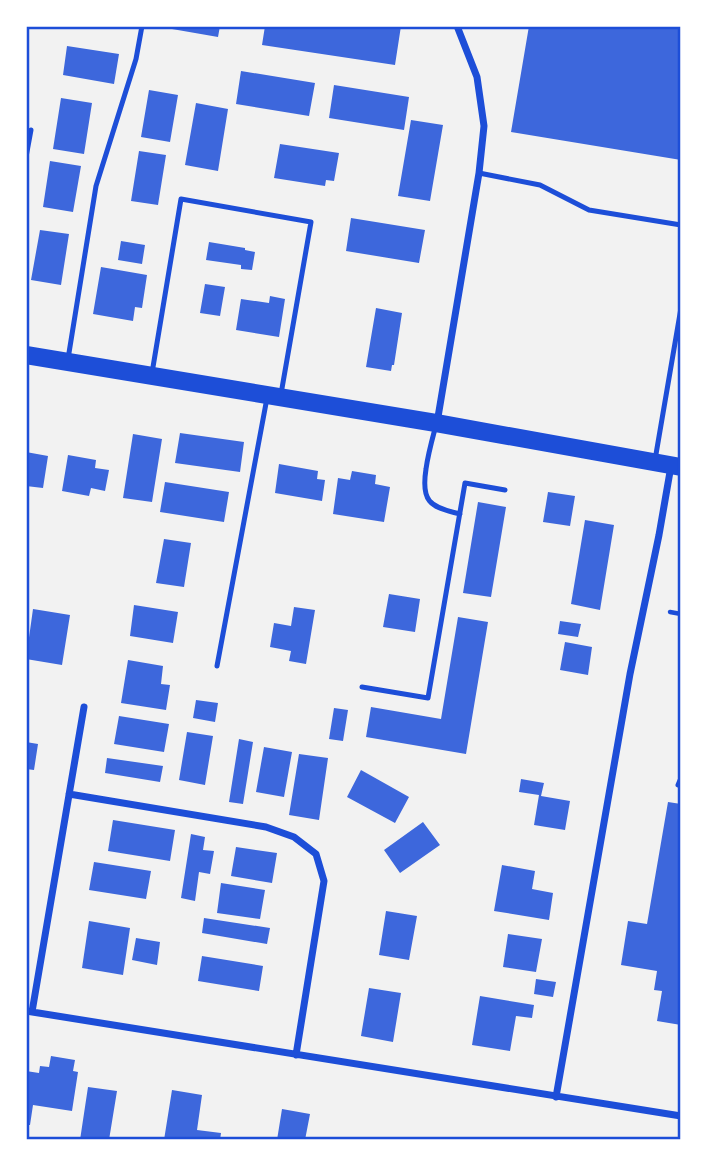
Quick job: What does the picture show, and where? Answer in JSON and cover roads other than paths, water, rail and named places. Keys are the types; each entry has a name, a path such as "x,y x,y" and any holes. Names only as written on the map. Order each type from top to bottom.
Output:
{"main road":[{"path":"26,355 669,465"}],"street":[{"path":"436,424 479,173 484,126 477,77 457,26"},
{"path":"556,1097 630,674 659,535 669,465"},
{"path":"85,707 29,1012 681,1116"},
{"path":"69,794 267,827 295,836 316,854 324,881 296,1055"}],"lane":[{"path":"67,362 96,186 136,59 142,26"},
{"path":"26,157 31,130"},
{"path":"479,173 540,185 589,210 681,225"},
{"path":"151,376 181,199 311,222 217,666"},
{"path":"669,465 681,308"},
{"path":"436,424 428,454 424,489 427,499 436,506 460,514"},
{"path":"362,687 428,698 465,483 505,491"}]}
